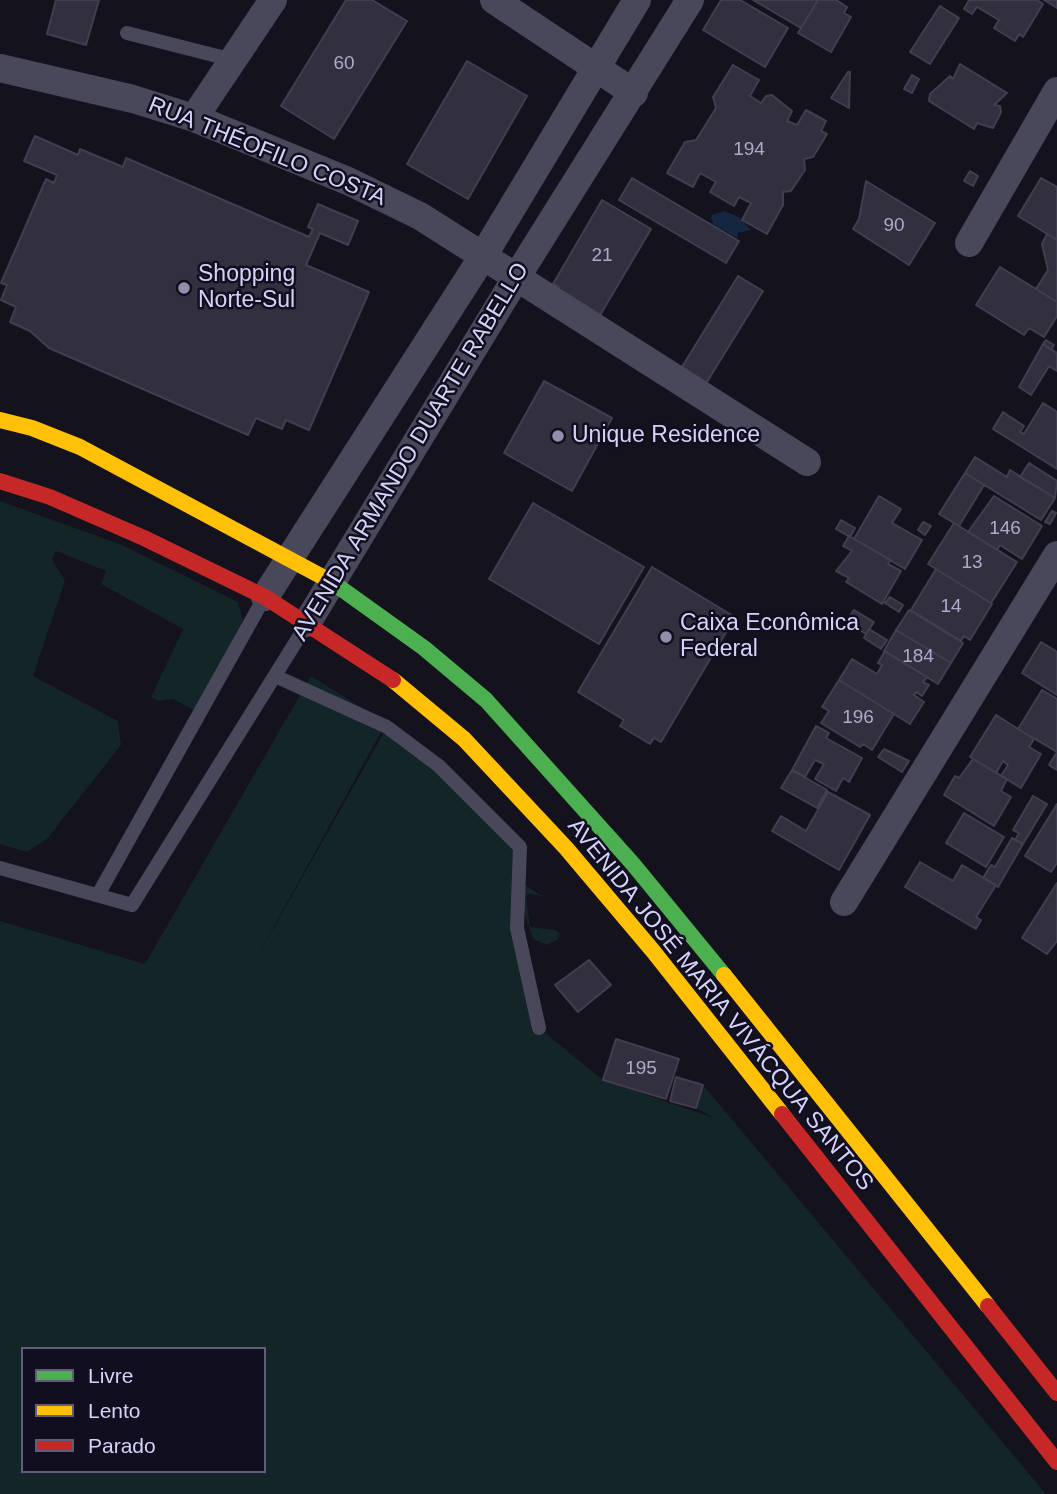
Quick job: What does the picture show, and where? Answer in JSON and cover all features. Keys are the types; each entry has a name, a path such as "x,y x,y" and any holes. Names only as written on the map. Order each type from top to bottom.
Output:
{"main road":[{"name":"AVENIDA JOSÉ MARIA VIVÁCQUA SANTOS","path":"0,420 32,428 80,447 330,581 424,648 486,700 633,864 757,1015 1057,1393"},
{"name":"AVENIDA JOSÉ MARIA VIVÁCQUA SANTOS","path":"0,481 50,498 133,533 265,597 389,677 464,739 566,848 653,951 1057,1462"}],"street":[{"path":"194,118 273,0"},
{"path":"494,0 634,93"},
{"name":"AVENIDA ARMANDO DUARTE RABELLO","path":"265,597 483,256 637,0"},
{"name":"AVENIDA ARMANDO DUARTE RABELLO","path":"307,623 516,278 690,0"},
{"name":"RUA THÉOFILO COSTA","path":"0,68 133,99 194,118 348,181 420,216 807,462"},
{"path":"968,243 1057,91"},
{"path":"844,902 1057,555"}],"lane":[{"path":"127,33 233,60"},
{"name":"AVENIDA ARMANDO DUARTE RABELLO","path":"265,597 99,893 132,905 307,623"},
{"path":"275,676 387,727 439,766 520,847 517,928 539,1028"},
{"path":"0,868 99,893"}],"shaded area":[{"path":"0,501 122,545 238,602 243,620 200,713 173,699 158,701 151,697 183,629 101,584 106,571 56,551 52,559 65,581 33,676 118,721 121,745 47,839 27,852 0,844"},
{"path":"311,676 386,723 255,961 387,727 520,847 523,884 542,896 526,896 530,927 556,930 560,934 557,940 547,945 533,939 519,896 539,1028 603,1080 714,1118 696,1108 703,1085 1046,1494 0,1494 0,921 145,964"}],"water":[{"path":"724,211 739,217 751,230 738,233 737,238 713,224 711,215"}],"building":[{"path":"56,0 99,0 86,45 47,34"},
{"path":"346,0 372,0 407,21 334,139 281,106"},
{"path":"721,0 740,0 788,28 765,67 703,30"},
{"path":"753,0 818,0 801,28"},
{"path":"818,0 836,0 847,7 844,13 851,17 831,52 798,33"},
{"path":"969,0 1037,0 1043,4 1023,37 1019,34 1015,41 994,28 999,20 977,7 972,14 964,9"},
{"path":"1044,0 1057,0 1057,8"},
{"path":"940,6 959,18 930,64 910,52"},
{"path":"467,61 527,96 468,199 407,164"},
{"path":"960,64 1007,93 994,105 1000,106 1001,112 993,128 977,123 974,129 929,101 930,94 950,76 953,79"},
{"path":"733,65 759,80 750,96 761,103 766,96 772,95 792,111 787,121 797,125 806,110 826,121 821,131 827,134 813,157 804,159 805,170 791,191 783,192 783,205 767,234 742,220 751,203 739,197 734,206 710,192 716,182 700,173 693,187 667,173 685,142 696,140 716,108 713,97"},
{"path":"850,72 849,108 831,98"},
{"path":"912,75 919,79 912,93 904,89"},
{"name":"Shopping Norte-Sul","path":"35,136 78,155 80,149 123,167 126,158 309,237 313,229 308,227 318,204 358,221 348,245 320,233 306,265 369,292 309,430 286,420 282,429 256,418 248,435 49,348 30,331 10,322 16,307 1,300 7,285 1,283 46,179 54,183 57,175 24,161"},
{"path":"970,171 978,176 973,186 964,181"},
{"path":"632,178 739,241 726,263 619,200"},
{"path":"1041,178 1057,187 1057,240 1018,216"},
{"path":"866,181 935,223 909,265 853,229 859,219"},
{"path":"602,200 651,229 596,322 553,297 559,287 553,284"},
{"path":"1047,234 1057,240 1057,302 1036,289 1048,270 1042,244"},
{"path":"1000,267 1057,302 1057,316 1044,337 1029,328 1024,335 976,305"},
{"path":"738,276 763,291 702,390 677,375"},
{"path":"1046,340 1054,345 1051,350 1043,344"},
{"path":"1043,344 1057,353 1057,371 1049,366 1031,395 1019,387"},
{"name":"Unique Residence","path":"544,381 612,418 572,491 504,453"},
{"path":"1043,403 1057,412 1057,469 993,429 1003,412 1024,426 1020,432 1024,434"},
{"path":"975,457 1007,477 1010,470 1055,498 1041,520 965,473"},
{"path":"1029,463 1057,481 1055,498 1020,477"},
{"path":"965,473 984,485 959,526 939,514"},
{"path":"879,496 901,509 892,523 922,540 905,569 854,539"},
{"path":"994,496 1042,526 1022,559 1000,545 997,550 968,532"},
{"path":"533,503 644,567 599,644 489,579"},
{"path":"1052,511 1056,513 1050,524 1045,522"},
{"path":"841,520 855,528 850,537 836,529"},
{"path":"923,522 931,526 925,535 918,530"},
{"path":"954,523 1017,562 991,603 928,564"},
{"path":"849,536 891,560 888,564 901,571 882,604 846,582 849,578 836,571 852,551 843,546"},
{"name":"Caixa Econômica Federal","path":"652,567 735,617 661,742 654,738 650,744 620,726 624,720 578,692"},
{"path":"936,569 992,604 970,640 964,636 961,641 911,610"},
{"path":"890,597 903,605 899,612 885,603"},
{"path":"854,610 874,622 866,634 846,622"},
{"path":"909,610 963,643 951,663 896,630"},
{"path":"869,629 887,640 881,649 864,638"},
{"path":"896,630 951,663 938,684 884,651"},
{"path":"1041,642 1057,652 1057,695 1022,673"},
{"path":"885,651 927,677 923,682 929,685 922,696 916,692 914,695 924,702 910,724 839,680 852,659 877,674 882,665 878,663"},
{"path":"839,680 894,714 872,750 863,744 860,747 821,723 829,711 822,707"},
{"path":"1042,690 1057,699 1057,752 1018,729"},
{"path":"996,715 1034,739 1029,747 1041,754 1021,788 1001,776 1008,765 1003,761 996,773 970,757"},
{"path":"816,726 829,733 826,738 862,758 849,782 843,778 836,791 815,779 824,764 815,760 805,777 792,770"},
{"path":"884,749 909,761 902,772 878,757"},
{"path":"1057,752 1057,770 1049,765"},
{"path":"973,759 1007,779 1001,791 1011,797 994,826 944,795 955,776 959,778"},
{"path":"792,770 827,790 817,808 781,788"},
{"path":"828,792 870,815 839,870 772,831 781,816 806,831"},
{"path":"1033,796 1047,804 1023,844 1015,840 1019,833 1013,830"},
{"path":"1057,804 1057,863 1051,872 1025,856"},
{"path":"964,813 1004,837 986,867 946,843"},
{"path":"1012,838 1023,844 998,887 983,878 991,865 995,867"},
{"path":"920,862 953,881 962,865 996,885 976,917 981,920 976,929 905,887"},
{"path":"1057,883 1057,941 1047,954 1022,938"},
{"path":"589,960 611,985 578,1012 555,985"},
{"path":"616,1039 679,1059 666,1099 603,1080"},
{"path":"676,1077 703,1085 696,1108 670,1101"}],"traffic: fast":[{"path":"332,582 424,648 486,700 633,864 724,975"}],"traffic: slow":[{"path":"0,420 32,428 80,447 332,582"},
{"path":"393,680 464,739 566,848 653,951 782,1114"},
{"path":"724,975 988,1306"}],"traffic: jam":[{"path":"0,481 50,497 144,538 265,597 393,680"},
{"path":"782,1114 1057,1462"},
{"path":"988,1306 1057,1393"}],"place":[{"name":"Shopping Norte-Sul","path":"184,288"},
{"name":"Unique Residence","path":"558,436"},
{"name":"Caixa Econômica Federal","path":"666,637"}]}
